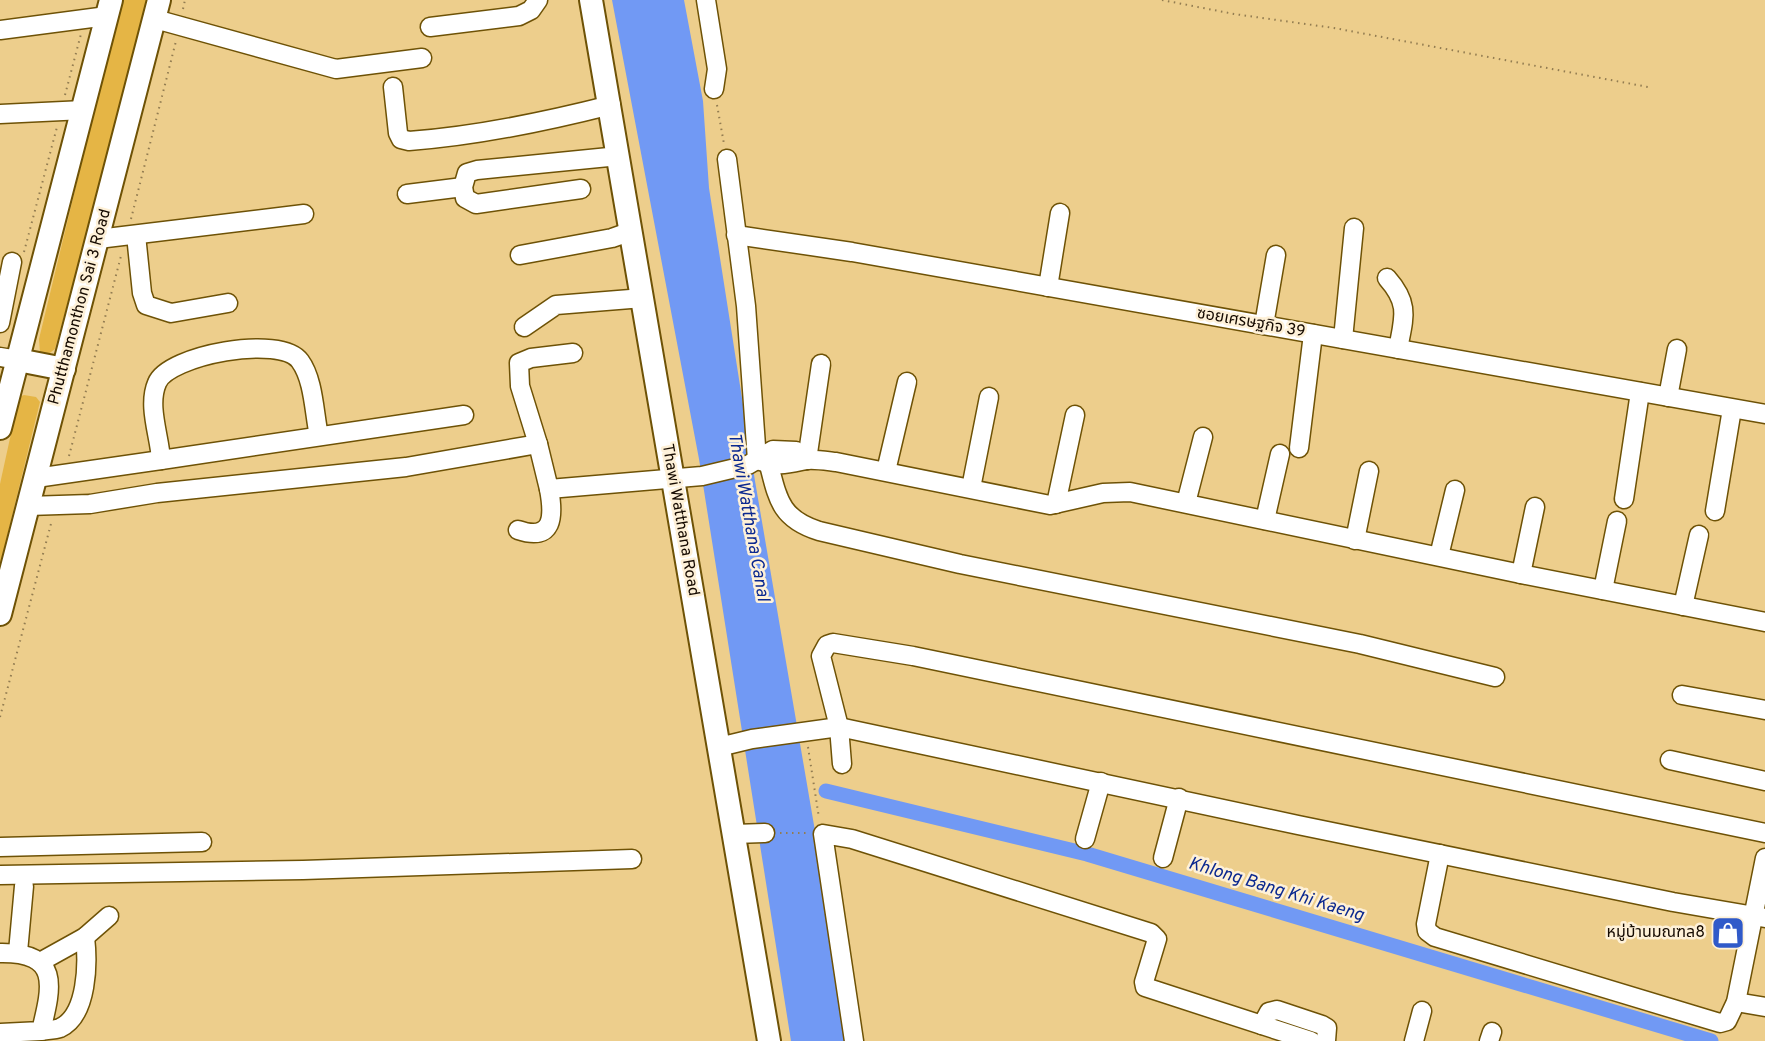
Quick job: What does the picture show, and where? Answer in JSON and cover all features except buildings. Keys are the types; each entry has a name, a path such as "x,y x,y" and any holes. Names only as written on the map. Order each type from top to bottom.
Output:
{"main road":[{"name":"Thawi Watthana Road","path":"591,0 611,105 629,232 643,298 769,1041"},
{"name":"Phutthamonthon Sai 3 Road","path":"0,614 157,9"},
{"path":"0,428 9,358 44,261 84,110 101,11"},
{"path":"9,358 64,369"}],"street":[{"path":"430,27 519,16 531,10 538,0"},
{"path":"706,0 717,69 714,89"},
{"path":"157,9 180,25 336,69 422,58"},
{"path":"0,30 101,11"},
{"path":"393,87 398,133 401,139 409,141 464,137 505,130 611,105"},
{"path":"0,114 84,110"},
{"path":"580,189 476,204 465,198 462,187 467,173 477,170 619,156"},
{"path":"727,159 746,306 758,463 778,503 797,523 819,531 960,564 1360,644 1495,677"},
{"path":"407,194 462,187"},
{"path":"1048,287 1060,213"},
{"path":"98,239 304,214"},
{"path":"1343,339 1354,228"},
{"path":"520,255 612,238 629,232"},
{"path":"132,235 146,305 171,313 228,303"},
{"name":"ซอยเศรษฐกิจ 39","path":"736,235 852,252 1765,414"},
{"path":"1264,325 1276,255"},
{"path":"0,323 11,262 44,261"},
{"path":"1387,278 1401,294 1404,303 1398,349"},
{"path":"524,327 556,305 643,298"},
{"path":"1299,448 1313,334"},
{"path":"161,460 154,395 157,382 163,374 207,356 265,346 289,351 300,360 307,376 319,436"},
{"path":"1668,397 1677,349"},
{"path":"518,530 531,534 541,533 548,526 552,510 538,444 520,386 519,363 531,358 573,353"},
{"path":"807,460 821,364"},
{"path":"886,471 907,382"},
{"path":"1624,500 1640,392"},
{"path":"971,488 989,397"},
{"path":"1716,511 1732,409"},
{"path":"36,478 464,415"},
{"path":"1056,504 1075,415"},
{"path":"1186,503 1203,437"},
{"path":"28,506 90,504 157,493 406,467 538,444"},
{"path":"1265,520 1280,454"},
{"path":"549,489 674,480 758,463 793,465 807,460 886,471 1029,501 1056,504 1116,491 1186,503 1355,540 1765,622"},
{"path":"1355,540 1369,471"},
{"path":"1439,556 1455,490"},
{"path":"1521,574 1535,507"},
{"path":"1603,590 1617,521"},
{"path":"1683,606 1699,535"},
{"path":"842,764 839,727 821,656 824,649 833,643 902,654 1765,833"},
{"path":"1682,695 1765,710"},
{"path":"719,747 752,739 839,727 1440,854 1759,917"},
{"path":"1670,760 1765,781"},
{"path":"1086,839 1101,782"},
{"path":"1163,858 1179,798"},
{"path":"734,834 765,833"},
{"path":"854,1041 820,833 852,839 1151,933 1157,939 1156,947 1144,982 1150,990 1311,1041"},
{"path":"0,847 202,842"},
{"path":"1440,854 1426,924 1427,931 1435,937 1720,1023 1727,1021 1736,1002 1759,917 1765,858"},
{"path":"0,875 303,870 632,859"},
{"path":"24,886 9,952 30,954 40,962 49,975 48,998 41,1031"},
{"path":"40,962 85,937 109,916"},
{"path":"0,1033 60,1028 71,1018 86,982 85,937"},
{"path":"1736,1002 1765,1007"},
{"path":"1262,1025 1269,1012 1276,1010 1322,1025 1327,1029 1326,1041"},
{"path":"1414,1041 1422,1011"}],"path":[{"path":"64,474 132,235 185,0"},
{"path":"1162,0 1346,30 1648,87"},
{"path":"11,262 61,111 101,11"},
{"path":"0,717 56,505"},
{"path":"765,833 820,833 810,765"}],"shaded area":[{"path":"121,0 150,0 55,349 47,355 40,353 39,339"},
{"path":"24,395 36,397 40,402 0,565 0,484 19,397"}],"water":[{"name":"Thawi Watthana Canal","path":"612,0 684,0 703,101 709,188 755,481 851,1041 791,1041 699,459"}],"waterway":[{"name":"Khlong Bang Khi Kaeng","path":"826,791 1087,854 1711,1041"}],"place":[{"name":"หมู่บ้านมณฑล8","path":"1728,933"}]}
